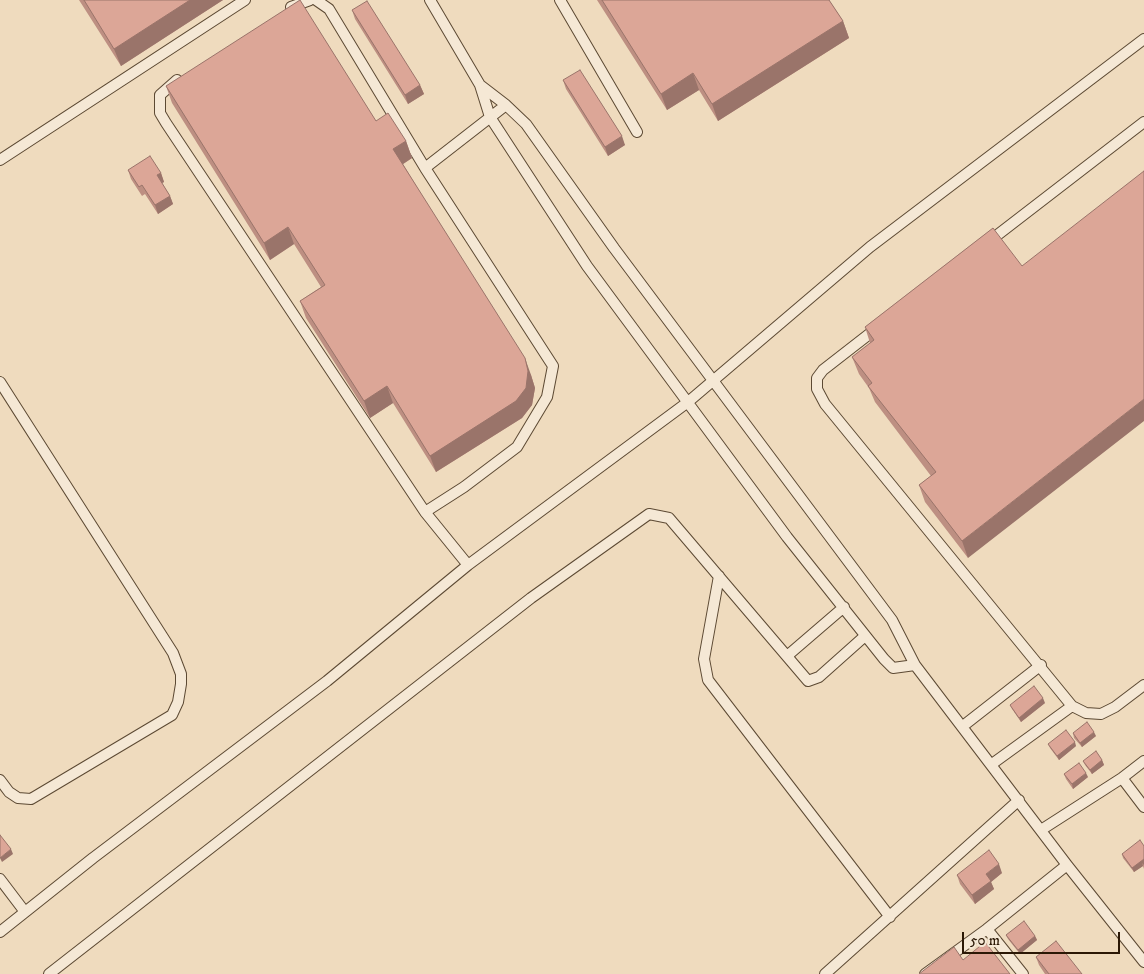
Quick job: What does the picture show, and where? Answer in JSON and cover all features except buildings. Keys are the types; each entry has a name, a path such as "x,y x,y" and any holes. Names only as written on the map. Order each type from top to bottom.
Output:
{"lane":[{"path":"0,160 245,0"},
{"path":"280,14 296,4 310,0"},
{"path":"316,0 329,9 425,168 553,366 547,397 517,447 464,487 425,512"},
{"path":"430,0 480,85 490,117 587,266 787,537 866,636 893,668 915,665"},
{"path":"560,0 637,132"},
{"path":"0,932 93,858 326,681 468,565 688,402 870,247 1144,39"},
{"path":"184,76 160,95 160,112 425,512 468,565"},
{"path":"480,85 506,104 526,124 614,248 892,620 915,665 992,764 1040,830 1144,962"},
{"path":"425,168 506,104"},
{"path":"979,249 1144,122"},
{"path":"885,322 823,370 818,378 817,389 825,404 1072,706 1086,713 1101,714 1115,707 1144,685"},
{"path":"0,382 174,653 181,674 181,684 178,702 172,715 31,799 18,798 9,792 0,780"},
{"path":"49,974 532,598 641,517 649,514 669,518 808,681 813,680 866,636"},
{"path":"719,576 704,659 708,680 890,917"},
{"path":"786,656 844,607"},
{"path":"963,726 1040,665"},
{"path":"992,764 1072,706"},
{"path":"1040,830 1144,762"},
{"path":"1122,778 1144,807"},
{"path":"825,974 1019,800"},
{"path":"925,974 987,929 1067,865"},
{"path":"0,879 25,912"},
{"path":"987,929 1022,974"}]}
